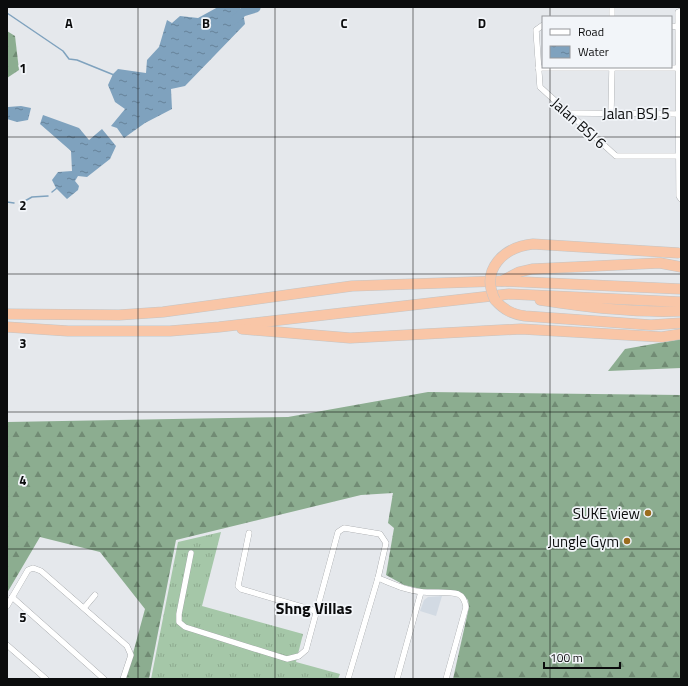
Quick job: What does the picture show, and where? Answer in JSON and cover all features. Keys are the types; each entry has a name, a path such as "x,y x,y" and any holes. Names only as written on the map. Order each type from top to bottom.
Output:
{"highway":[{"path":"681,253 533,244 520,245 509,250 497,262 490,284 491,292 495,300 502,308 512,314 604,323 651,325 681,323"},
{"path":"501,281 519,272 532,269 660,263 681,267"},
{"path":"7,314 108,315 155,312 352,286 501,281 681,289"},
{"path":"522,293 540,300 608,310 636,312 681,311"},
{"path":"7,327 68,331 170,331 219,327 522,293 681,302"},
{"path":"219,327 350,338 521,329 662,337 681,334"}],"street":[{"path":"680,11 679,196 681,199"},
{"name":"Jalan BSJ 6","path":"541,26 536,30 540,87 616,156 680,156"},
{"path":"538,68 542,68"},
{"path":"611,113 612,68"},
{"name":"Jalan BSJ 5","path":"568,113 680,114"},
{"path":"190,554 179,614 179,622 184,626 287,659 299,656 306,650 336,536 339,530 344,528 376,533 385,540 386,543 378,578 348,679"},
{"path":"249,533 238,586 316,611"},
{"path":"7,606 26,572 33,568 41,571 130,650 128,666 123,679"},
{"path":"378,578 403,588 421,592 457,594 462,597 466,604 446,679"},
{"path":"397,679 421,592"},
{"path":"84,608 95,595"},
{"path":"12,597 104,679"},
{"path":"7,645 46,679"}],"shaded area":[{"path":"442,596 436,616 420,611 424,600 428,597"}],"green space":[{"path":"7,31 15,36 19,70 7,78"},
{"path":"681,339 681,368 608,371 625,349"},
{"path":"428,392 681,395 681,679 453,679 469,607 468,600 458,591 421,589 404,585 386,575 394,528 388,523 393,493 361,495 176,540 149,679 126,679 145,609 100,552 40,537 7,593 7,422 288,417"},
{"path":"221,532 202,606 303,634 296,662 340,674 338,679 151,679 178,542"}],"water":[{"path":"218,7 240,8 243,12 245,24 185,86 171,89 172,109 145,123 124,138 117,128 111,126 125,109 115,102 108,85 113,74 118,69 146,73 147,60 159,47 167,20 172,23 180,16 198,18"},
{"path":"21,106 31,108 28,120 17,122 7,119 8,107"},
{"path":"43,115 79,128 89,140 102,129 116,146 110,159 87,177 78,176 75,181 79,186 78,190 67,199 56,188 52,180 58,172 72,171 71,151 40,124"}],"waterway":[{"path":"234,20 243,12 256,8"},
{"path":"7,13 63,51 69,59 77,60 114,75"},
{"path":"52,192 57,188"},
{"path":"23,202 32,197 48,196"},
{"path":"7,202 14,203"}],"place":[{"name":"SUKE view","path":"648,513"},
{"name":"Jungle Gym","path":"627,541"}],"district":[{"name":"Shng Villas","path":"314,608"}]}
